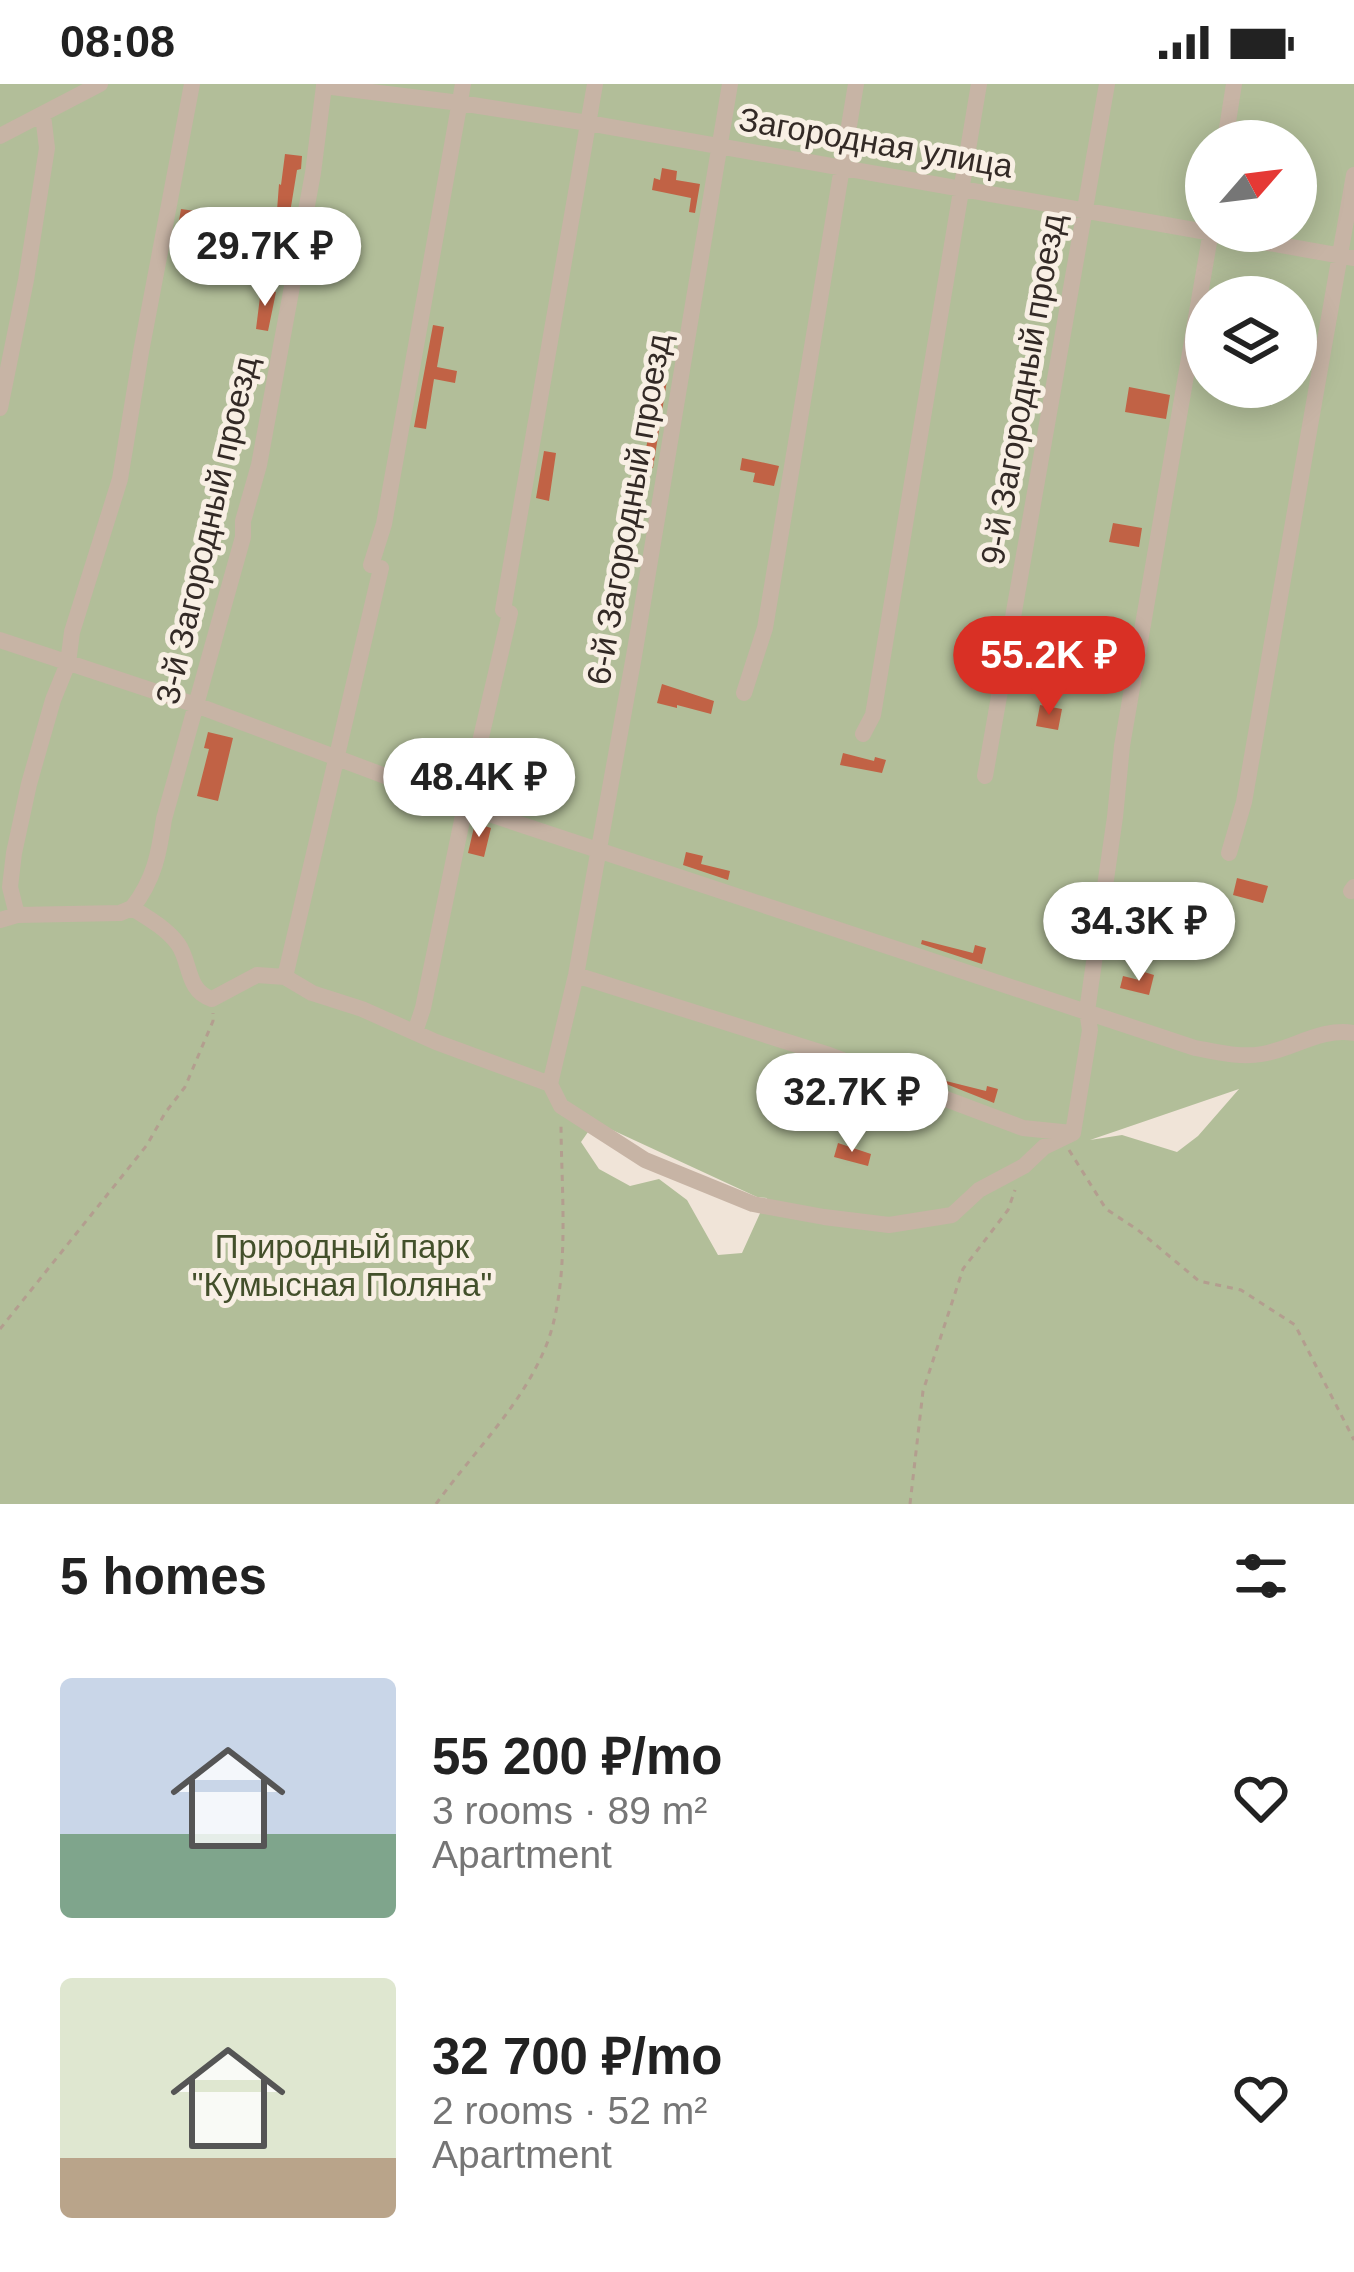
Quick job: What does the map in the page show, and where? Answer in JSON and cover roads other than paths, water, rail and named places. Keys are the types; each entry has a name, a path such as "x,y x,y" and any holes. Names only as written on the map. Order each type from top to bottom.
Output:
{"street":[{"path":"0,136 43,115 70,92 100,84"},
{"path":"192,84 120,478 29,784 14,854 8,918 120,913 131,908 155,921 180,947 202,996 212,999 257,975 285,976 312,993 550,1084 561,1106 645,1160 753,1204 890,1225 952,1215 979,1190 1073,1133"},
{"path":"415,1032 506,612 596,84"},
{"name":"6-й Загородный проезд","path":"550,1084 576,974 634,656 730,84"},
{"path":"744,693 765,628 856,84"},
{"path":"862,734 873,715 979,84"},
{"name":"9-й Загородный проезд","path":"985,776 1107,84"},
{"path":"1228,120 1234,84"},
{"name":"Загородная улица","path":"324,85 461,93 588,123 1185,226"},
{"name":"3-й Загородный проезд","path":"131,908 147,889 158,860 164,819 243,537 313,173 324,85"},
{"path":"285,976 385,524 461,93"},
{"path":"0,408 47,148 43,115"},
{"path":"1229,853 1244,802 1348,256 1354,176"},
{"name":"Загородная улица","path":"1317,250 1348,256"},
{"path":"1073,1133 1090,1030 1087,1011 1122,746 1207,252"},
{"path":"0,640 196,705 465,806 1196,1048 1263,1054 1322,1035 1354,1033"},
{"path":"576,974 829,1055 1022,1128 1073,1133"}],"park label":[{"name":"Природный парк \"Кумысная Поляна\"","path":"342,1265"}]}
